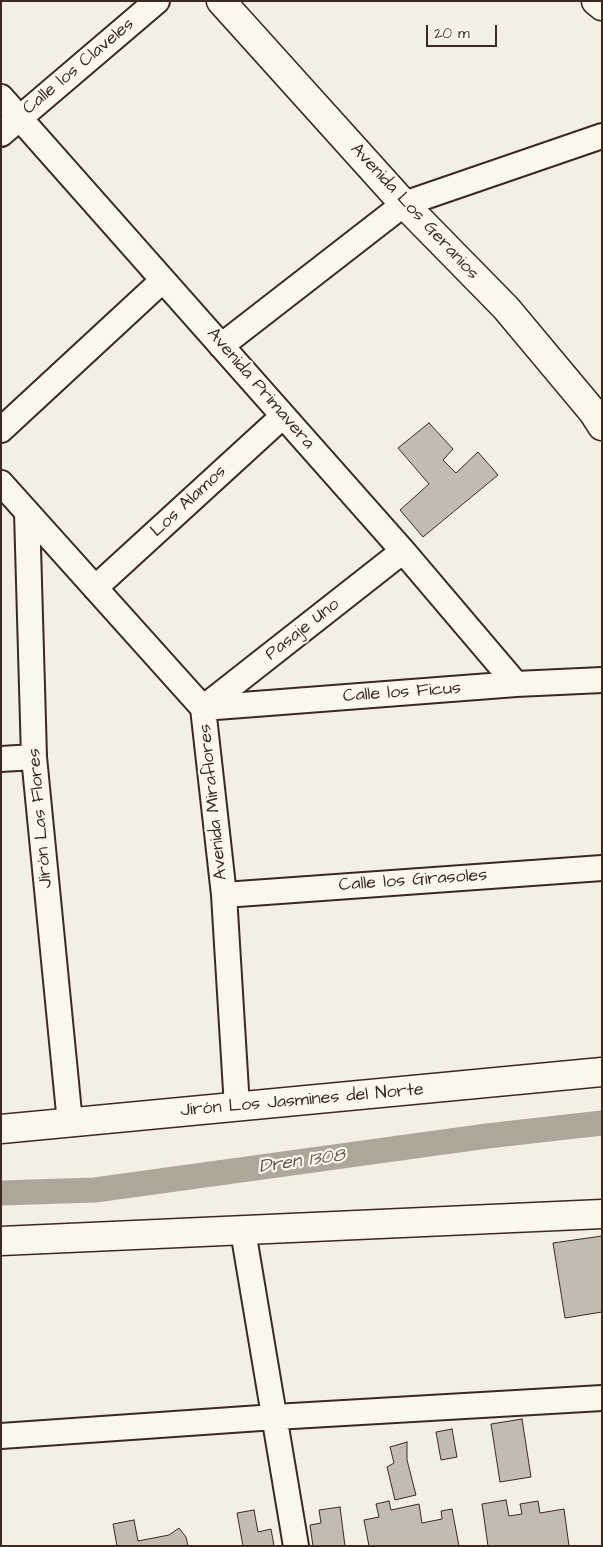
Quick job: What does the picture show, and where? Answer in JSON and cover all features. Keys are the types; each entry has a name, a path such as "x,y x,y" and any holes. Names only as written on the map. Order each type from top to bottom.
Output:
{"street":[{"name":"Calle los Claveles","path":"1,134 157,1"},
{"name":"Avenida Los Geranios","path":"220,1 404,204 506,308 602,426"},
{"path":"596,1 602,6"},
{"name":"Avenida Primavera","path":"1,97 403,552 516,684"},
{"path":"222,346 404,204 602,136"},
{"path":"1,430 163,280"},
{"name":"Los Alamos","path":"95,588 283,416"},
{"name":"Avenida Miraflores","path":"1,483 203,708 224,895 237,1107"},
{"name":"Jirón Las Flores","path":"27,512 34,756 70,1123"},
{"name":"Pasaje Uno","path":"203,708 403,552"},
{"name":"Calle los Ficus","path":"203,708 516,684 602,680"},
{"path":"1,759 34,756"},
{"name":"Calle los Girasoles","path":"224,895 602,868"},
{"name":"Jirón Los Jasmines del Norte","path":"1,1129 602,1072"},
{"path":"1,1242 602,1214"},
{"path":"244,1231 296,1546"},
{"path":"1,1436 275,1416 602,1398"}],"building":[{"path":"429,423 453,449 443,460 456,473 478,452 498,475 423,537 400,510 429,484 398,448"},
{"path":"602,1236 602,1312 565,1318 553,1243"},
{"path":"522,1419 531,1477 500,1482 491,1424"},
{"path":"452,1429 457,1457 441,1460 436,1432"},
{"path":"407,1442 407,1460 416,1495 395,1500 387,1467 394,1463 390,1447"},
{"path":"506,1500 509,1516 522,1514 520,1504 538,1501 540,1513 564,1509 569,1546 488,1546 482,1504"},
{"path":"389,1501 391,1510 419,1504 422,1523 442,1519 441,1511 452,1509 459,1546 369,1546 364,1520 379,1517 376,1504"},
{"path":"340,1507 345,1546 313,1546 310,1525 321,1523 319,1510"},
{"path":"254,1510 258,1532 271,1529 274,1546 243,1546 237,1513"},
{"path":"134,1520 138,1541 169,1535 179,1528 186,1537 188,1546 117,1546 113,1524"}],"waterway":[{"name":"Dren 1308","path":"1,1193 95,1190 487,1136 602,1123"}]}
